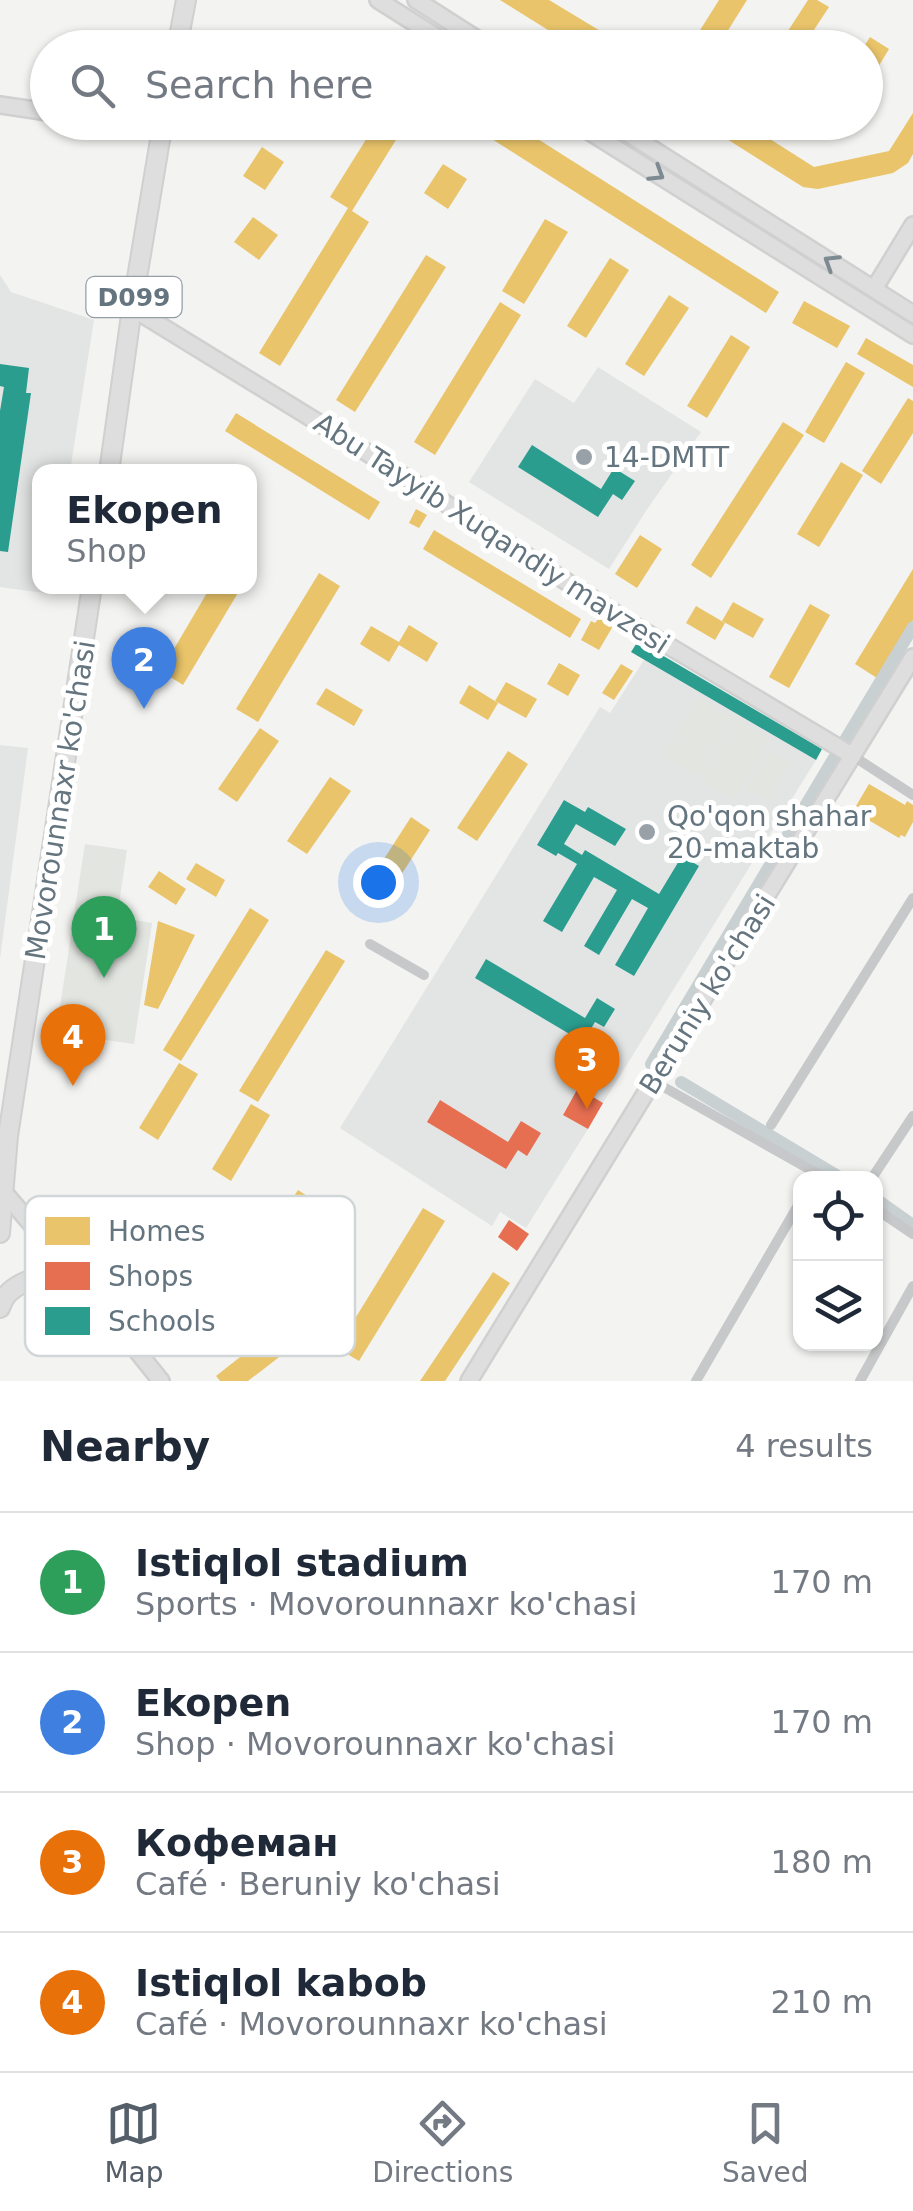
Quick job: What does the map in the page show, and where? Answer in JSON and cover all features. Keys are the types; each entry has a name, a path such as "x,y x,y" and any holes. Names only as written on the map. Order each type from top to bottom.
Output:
{"highway":[{"path":"180,30 186,0"},
{"name":"D099","path":"109,464 160,140"},
{"name":"Movorounnaxr ko'chasi","path":"0,1233 8,1136 91,594"},
{"path":"0,1161 8,1136"},
{"path":"0,1308 9,1291 25,1282"}],"main road":[{"path":"378,0 426,30"},
{"path":"416,0 463,30"},
{"path":"0,105 30,109"},
{"path":"603,140 913,335"},
{"path":"638,140 913,314"},
{"path":"874,289 913,225"},
{"name":"Abu Tayyib Xuqandiy mavzesi","path":"132,308 378,459 632,624 854,756"},
{"name":"Beruniy ko'chasi","path":"469,1381 913,657"},
{"path":"1,1191 25,1218"},
{"path":"141,1356 161,1381"}],"street":[{"path":"854,756 913,795"},
{"path":"771,1125 913,898"},
{"path":"370,944 424,975"},
{"path":"653,1080 808,1171"},
{"path":"877,1171 913,1116"},
{"path":"696,1381 793,1214"},
{"path":"883,1214 913,1234"},
{"path":"860,1381 913,1286"}],"shaded area":[{"path":"0,275 11,292 94,320 71,464 32,464 32,591 0,587"},
{"name":"14-DMTT","path":"598,367 701,432 609,569 469,482 535,379 574,403"},
{"path":"644,660 816,760 603,1103 578,1089 563,1114 588,1129 526,1228 500,1212 492,1226 340,1128 600,707 610,713"},
{"path":"698,697 734,717 698,777 663,757"},
{"path":"735,719 770,739 735,800 699,779"},
{"path":"0,745 28,748 0,959"},
{"path":"769,749 791,762 768,801 746,788"},
{"path":"85,844 127,850 117,917 152,923 134,1044 56,1033"}],"building: Homes":[{"path":"500,0 549,0 599,30 548,30"},
{"path":"719,0 747,0 728,30 700,30"},
{"path":"808,0 829,7 814,30 789,30"},
{"path":"913,113 913,154 908,163 893,173 818,189 803,187 729,140 771,140 814,167 889,151"},
{"path":"366,140 396,140 352,211 369,222 280,366 259,353 348,208 330,197"},
{"path":"493,140 539,140 779,292 766,313"},
{"path":"262,147 284,162 265,190 243,176"},
{"path":"443,164 467,179 448,209 424,193"},
{"path":"253,217 278,235 259,260 234,242"},
{"path":"545,219 568,232 524,304 502,291"},
{"path":"426,255 446,267 355,412 336,400"},
{"path":"610,258 629,270 586,338 567,326"},
{"path":"669,295 689,308 644,376 625,364"},
{"path":"804,301 850,326 837,348 792,323"},
{"path":"500,302 521,315 435,455 414,442"},
{"path":"731,335 750,347 707,418 687,406"},
{"path":"866,338 913,365 913,387 857,354"},
{"path":"846,362 865,373 824,443 805,432"},
{"path":"908,398 913,401 913,433 881,484 862,471"},
{"path":"236,413 380,502 369,520 225,431"},
{"path":"783,422 804,435 711,578 691,565"},
{"path":"841,462 863,475 819,547 797,534"},
{"path":"416,509 427,515 419,528 409,523"},
{"path":"434,530 581,619 570,638 423,549"},
{"path":"640,535 662,549 637,588 615,574"},
{"path":"913,569 913,620 877,678 855,664"},
{"path":"319,573 340,586 258,722 236,709"},
{"path":"206,594 237,594 183,685 161,671"},
{"path":"733,602 764,619 753,638 722,621"},
{"path":"810,604 830,615 789,688 769,677"},
{"path":"696,606 725,623 715,640 686,623"},
{"path":"599,618 613,626 599,650 581,640 591,621 595,623"},
{"path":"409,625 438,643 427,662 399,645 389,662 360,644 371,626 399,642"},
{"path":"559,663 580,675 568,696 547,684"},
{"path":"621,664 633,671 614,700 602,693"},
{"path":"506,682 537,699 526,718 495,701"},
{"path":"469,685 498,703 488,720 459,703"},
{"path":"326,688 363,710 354,726 316,704"},
{"path":"260,728 279,741 237,802 218,789"},
{"path":"508,751 528,764 477,841 457,828"},
{"path":"330,777 351,791 307,854 287,841"},
{"path":"869,784 905,805 907,801 913,805 913,822 905,837 899,838 853,811"},
{"path":"411,817 430,830 385,900 366,887"},
{"path":"196,863 225,880 216,897 186,879"},
{"path":"159,871 186,889 176,905 148,887"},
{"path":"250,908 269,920 181,1061 163,1050"},
{"path":"158,921 195,935 158,1009 144,1005"},
{"path":"326,950 345,961 258,1102 239,1091"},
{"path":"179,1063 198,1074 158,1140 139,1128"},
{"path":"251,1104 270,1115 231,1181 212,1169"},
{"path":"423,1208 445,1221 359,1361 351,1356 355,1356 355,1319"},
{"path":"493,1272 510,1283 445,1381 420,1381"},
{"path":"241,1356 280,1356 248,1381 220,1381 216,1376"}],"building: Shops":[{"path":"578,1088 603,1103 588,1129 563,1115"},
{"path":"440,1100 508,1142 521,1121 541,1133 527,1156 518,1150 506,1169 427,1122"},
{"path":"509,1220 529,1234 517,1251 498,1237"}],"building: Schools":[{"path":"0,364 29,368 26,393 31,393 8,552 0,551 0,411 4,387 0,386"},
{"path":"532,445 601,489 614,468 635,481 622,500 613,494 598,517 518,467"},
{"path":"638,641 822,749 816,760 631,652"},
{"path":"564,800 585,812 588,807 626,829 615,846 576,824 564,844 582,855 585,850 659,894 682,856 699,866 634,976 615,965 648,908 632,899 599,955 584,946 617,890 594,877 562,932 543,921 577,864 537,845"},
{"path":"486,959 585,1018 597,998 615,1009 604,1027 595,1022 583,1042 475,978"}],"waterway":[{"path":"845,740 913,627"},
{"path":"651,1064 835,756"},
{"path":"681,1082 829,1171"},
{"path":"883,1204 913,1225"}],"place":[{"name":"14-DMTT","path":"584,457"},
{"name":"Ekopen","path":"144,709"},
{"name":"Qo'qon shahar 20-maktab","path":"647,832"},
{"name":"Istiqlol stadium","path":"104,978"},
{"name":"Istiqlol kabob","path":"73,1086"},
{"name":"Кофеман","path":"587,1109"}]}
